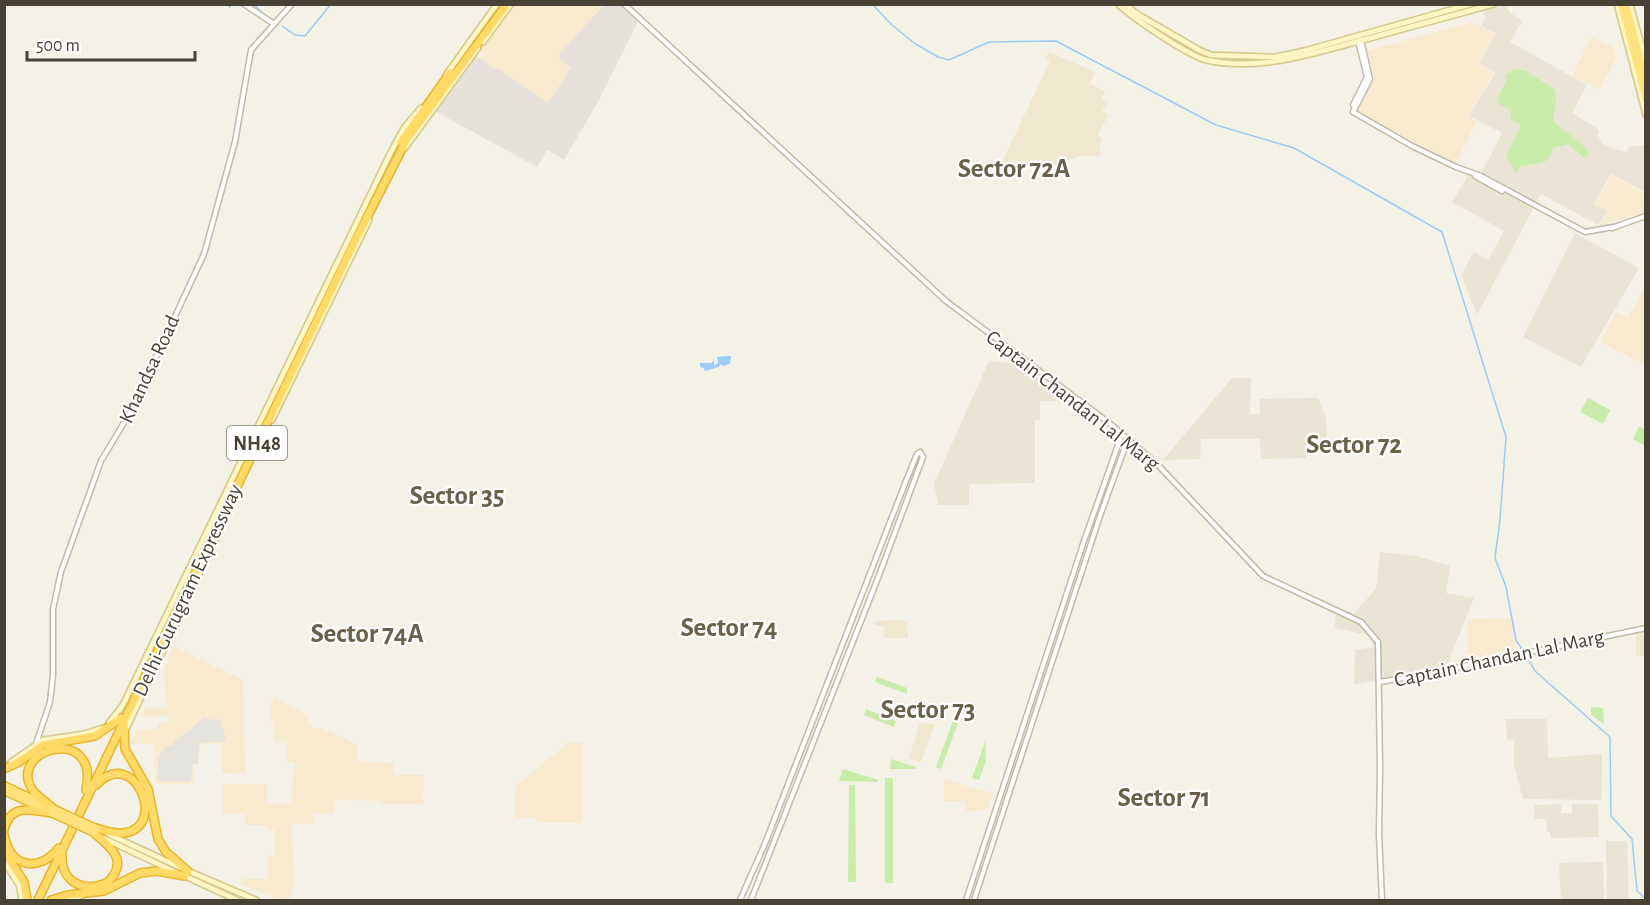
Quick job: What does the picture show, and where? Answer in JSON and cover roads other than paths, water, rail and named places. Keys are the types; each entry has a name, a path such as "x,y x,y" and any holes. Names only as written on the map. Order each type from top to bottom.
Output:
{"highway":[{"name":"Delhi-Gurugram Expressway","path":"123,720 232,483 311,326 352,235 405,134 499,4"},
{"name":"Delhi-Gurugram Expressway","path":"38,900 88,791 207,553 356,239 407,139 507,4"},
{"path":"1619,4 1646,100"},
{"path":"1626,4 1646,80"},
{"path":"4,769 19,762 43,745 95,736 123,720 124,747 148,789 155,830 160,844 186,874"},
{"path":"52,811 34,793 28,778 32,761 43,753 62,749 75,751 85,761 88,791"},
{"path":"4,791 95,831 120,833 135,829 144,816 145,802 137,784 126,776 114,774 103,778 88,791"},
{"path":"4,785 52,811"},
{"path":"52,811 27,809 18,811 12,815 4,832 13,855 26,863 38,864 61,849"},
{"path":"61,849 62,866 65,874 74,884 88,887 105,884 114,874 117,860 112,849 95,831"},
{"name":"Delhi-Gurugram Expressway","path":"33,900 61,849"},
{"path":"4,851 24,882 27,900"},
{"path":"51,900 68,895 104,891 140,873 156,871 186,874"}],"main road":[{"path":"124,747 128,724 207,553 401,156 511,4"},
{"path":"1118,4 1135,19 1201,58 1241,63 1289,57 1359,41 1494,4"},
{"path":"1125,4 1137,14 1193,48 1211,55 1275,57 1289,57 1471,4"},
{"path":"1619,4 1646,115"},
{"path":"1630,4 1646,62"},
{"path":"11,762 36,744 53,737 88,733 105,726 116,716 232,483"},
{"path":"95,831 237,900"},
{"path":"4,861 19,885 22,900"},
{"path":"186,874 256,900"},
{"path":"61,900 79,897 83,894"}],"street":[{"path":"244,4 274,24"},
{"name":"Khandsa Road","path":"36,744 50,702 53,676 53,609 59,580 101,461 134,405 178,306 202,260 235,142 251,50 292,4"},
{"name":"Captain Chandan Lal Marg","path":"624,4 946,301 1122,434 1170,476 1263,576 1364,625 1378,642 1378,682 1417,676 1646,628"},
{"path":"1359,41 1368,77 1353,112 1412,146 1475,175 1568,225 1588,233 1646,216"},
{"path":"966,900 1084,541 1122,434"},
{"path":"974,900 1086,557 1128,439"},
{"path":"740,900 764,846 917,454 920,452 923,457 896,532 751,900"},
{"path":"1378,682 1379,836 1382,900"}],"water":[{"path":"731,356 730,364 723,366 721,364 719,367 705,371 700,367 700,363 711,363 714,360 714,365 718,363 717,357"}],"waterway":[{"path":"226,4 230,7 231,4"},
{"path":"253,4 268,18"},
{"path":"282,26 295,35 305,36 331,4"},
{"path":"872,4 914,43 938,57 949,60 989,42 1056,41 1216,125 1294,148 1442,232 1506,437 1495,558 1506,587 1516,640 1536,672 1610,737 1611,816 1632,839 1637,891 1646,899"}],"district":[{"name":"Sector 72A","path":"1014,168"},
{"name":"Sector 72","path":"1354,444"},
{"name":"Sector 35","path":"457,495"},
{"name":"Sector 74","path":"729,627"},
{"name":"Sector 74A","path":"367,633"},
{"name":"Sector 73","path":"928,709"},
{"name":"Sector 71","path":"1164,797"}]}
